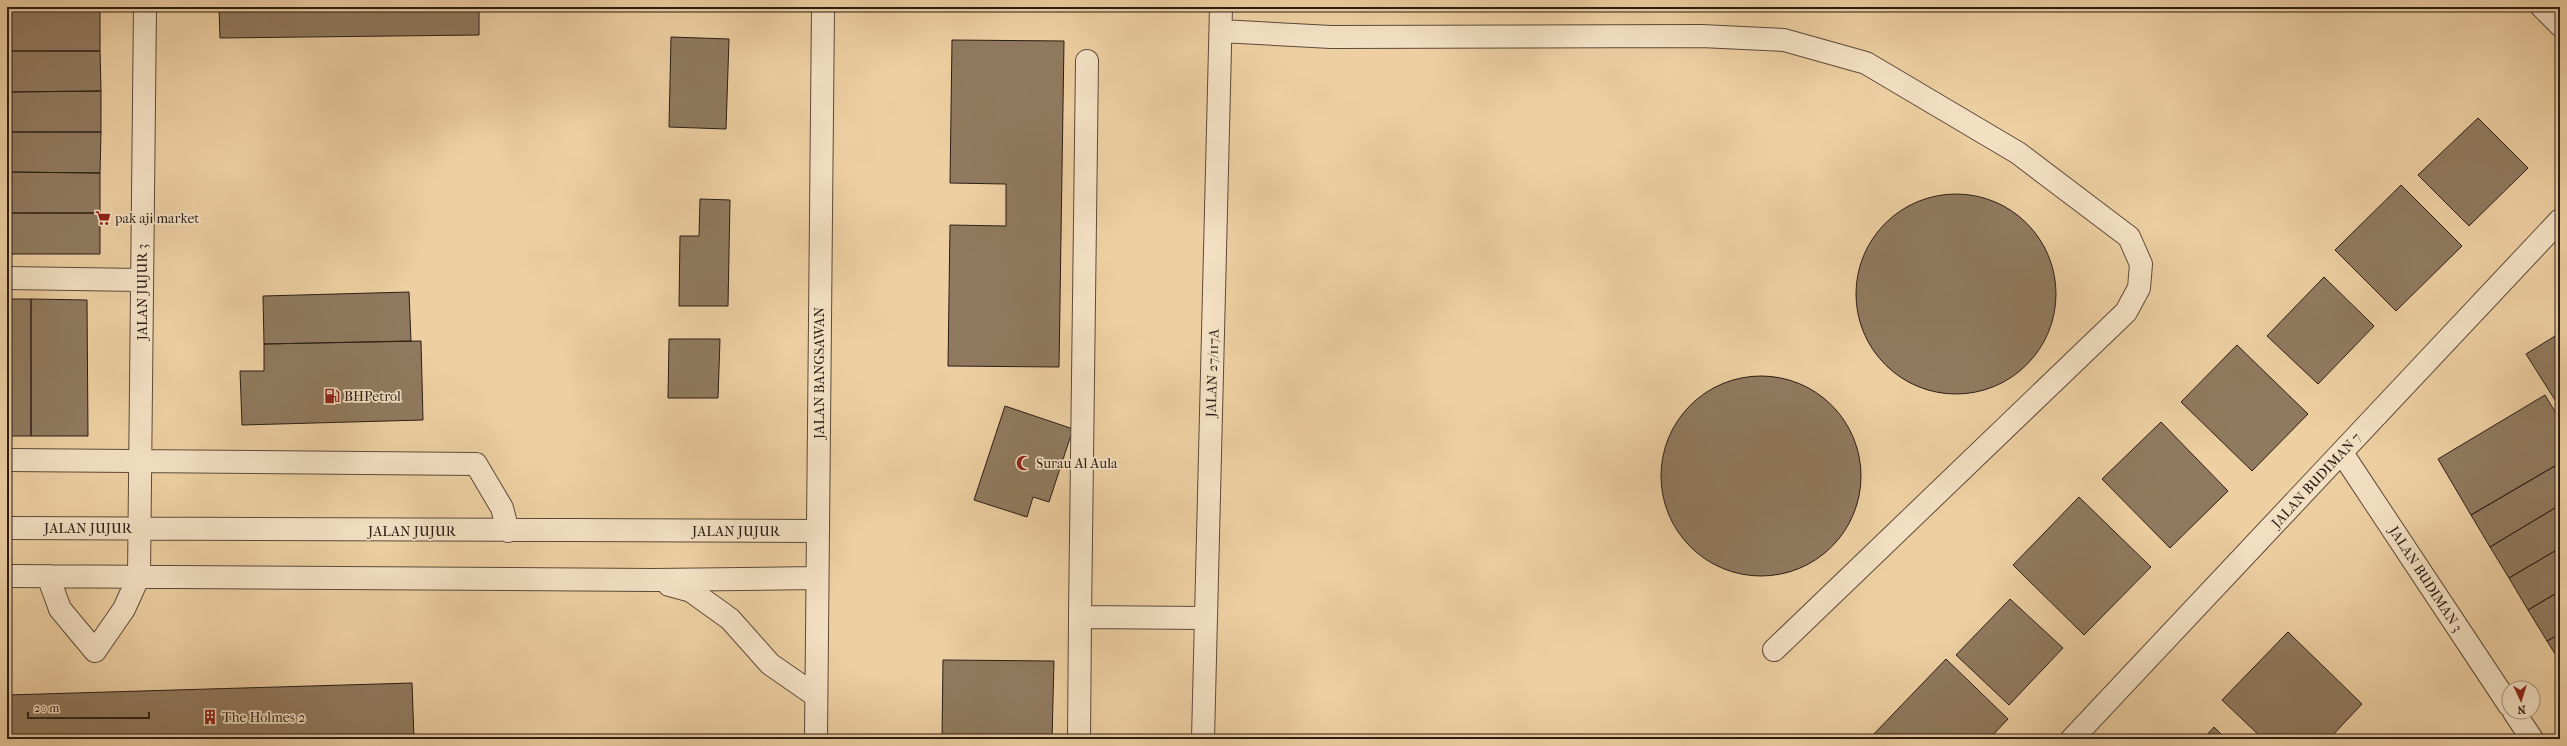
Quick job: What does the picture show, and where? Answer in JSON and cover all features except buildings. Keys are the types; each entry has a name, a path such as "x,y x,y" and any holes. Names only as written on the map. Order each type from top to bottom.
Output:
{"street":[{"name":"JALAN JUJUR 3","path":"139,576 145,7"},
{"name":"JALAN BANGSAWAN","path":"816,739 823,7"},
{"name":"JALAN 27/117A","path":"1203,739 1221,7"},
{"path":"2542,7 2560,25"},
{"path":"1221,31 1331,37 1701,36 1784,40 1866,63 2018,153 2129,237 2141,264 2139,288 2126,312 1774,650"},
{"path":"1079,739 1087,61"},
{"name":"JALAN BUDIMAN 7","path":"2072,739 2560,220"},
{"path":"7,278 141,280"},
{"name":"JALAN BUDIMAN 3","path":"2342,452 2501,693"},
{"path":"7,460 476,464 502,508 508,531"},
{"name":"JALAN JUJUR","path":"7,528 818,531"},
{"path":"7,576 653,580 817,578"},
{"path":"48,576 60,609 95,651 124,609 139,576"},
{"path":"653,580 691,591 730,619 770,664 816,696"},
{"path":"1080,617 1205,618"},
{"path":"2519,720 2532,739"}],"place":[{"name":"pak aji market","path":"103,218"},
{"name":"BHPetrol","path":"332,396"},
{"name":"Surau Al Aula","path":"1024,463"},
{"name":"The Holmes 2","path":"210,717"}]}
